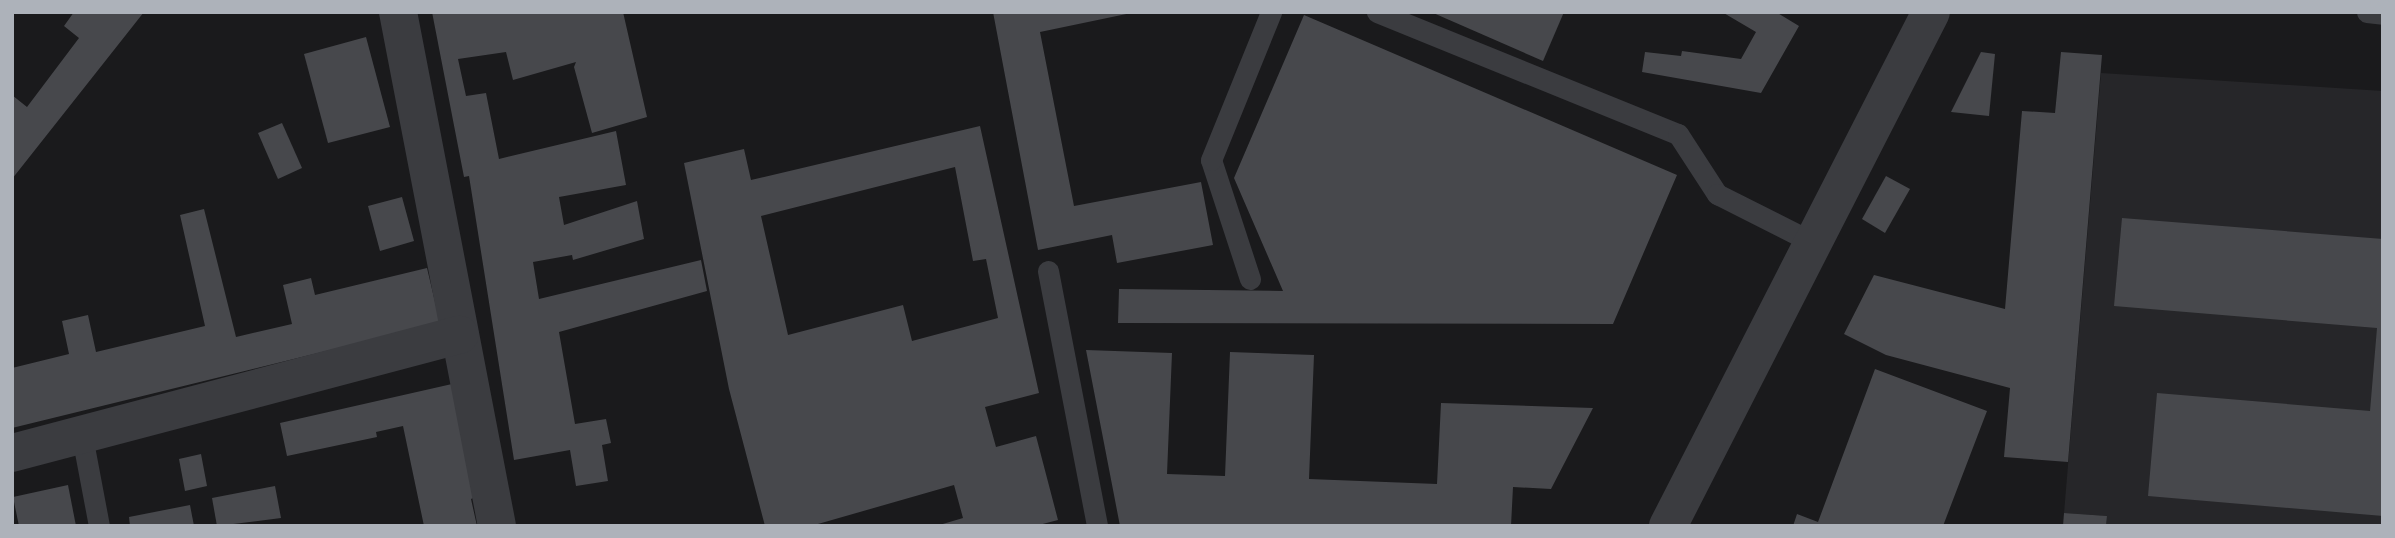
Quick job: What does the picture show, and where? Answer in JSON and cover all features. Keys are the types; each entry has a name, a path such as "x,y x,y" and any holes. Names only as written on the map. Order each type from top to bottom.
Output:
{"street":[{"path":"398,12 497,526"},
{"path":"1668,526 1810,241 1931,12"},
{"path":"12,453 460,335"}],"lane":[{"path":"1250,279 1211,160 1271,12"},
{"path":"1377,12 1678,134 1717,194 1810,241"},
{"path":"2367,12 2383,13"},
{"path":"1048,271 1097,526"},
{"path":"82,436 99,526"}],"shaded area":[{"path":"2101,73 2383,91 2383,526 2106,526 2107,516 2064,513"}],"building":[{"path":"74,12 144,12 12,179 12,95 27,107 79,38 64,26"},
{"path":"432,12 623,12 647,117 592,133 574,67 576,62 513,80 506,52 458,59 466,96 486,93 499,159 616,131 626,185 559,197 564,225 637,201 644,239 573,260 572,255 533,262 539,299 701,260 707,291 559,332 575,424 606,419 611,443 602,445 608,481 576,486 570,450 514,460 469,176 464,177"},
{"path":"993,12 1136,12 1040,32 1074,206 1201,182 1213,245 1117,263 1112,235 1038,250"},
{"path":"1431,12 1564,12 1543,61"},
{"path":"1722,12 1776,12 1799,26 1761,93 1642,72 1645,52 1681,56 1682,51 1741,59 1756,32"},
{"path":"1304,15 1677,175 1613,324 1118,323 1119,289 1283,291 1234,178"},
{"path":"366,37 390,127 328,143 304,54"},
{"path":"1981,52 1995,54 1989,116 1951,112"},
{"path":"2061,52 2102,55 2068,462 2004,457 2010,388 1886,355 1844,334 1874,275 2005,309 2022,111 2055,113"},
{"path":"282,123 302,168 278,179 258,133"},
{"path":"980,126 1039,393 985,407 996,447 1036,436 1058,520 1035,526 936,526 963,518 954,485 811,526 765,526 729,389 684,163 744,149 751,180","holes":["955,167 973,261 986,259 998,318 912,341 903,305 788,335 761,216"]},
{"path":"1886,176 1910,189 1885,233 1862,219"},
{"path":"402,197 414,241 380,251 368,206"},
{"path":"204,209 236,337 292,324 283,285 311,278 315,295 427,268 440,323 12,428 12,368 69,354 62,321 88,315 96,352 205,326 180,215"},
{"path":"2122,218 2383,239 2383,516 2148,496 2157,393 2370,411 2377,328 2114,306"},
{"path":"1086,350 1172,353 1167,474 1225,476 1230,352 1314,355 1309,479 1437,484 1441,403 1593,408 1551,489 1513,487 1511,526 1120,526"},
{"path":"1875,369 1987,411 1943,526 1793,526 1797,514 1818,522"},
{"path":"452,384 475,497 471,499 477,526 424,526 403,426 376,432 377,437 287,456 280,423"},
{"path":"201,454 207,486 185,491 179,459"},
{"path":"68,485 76,526 19,526 13,497"},
{"path":"275,486 281,518 217,526 212,498"},
{"path":"190,505 194,526 130,526 129,517"},
{"path":"2064,513 2107,516 2106,526 2063,526"}]}
